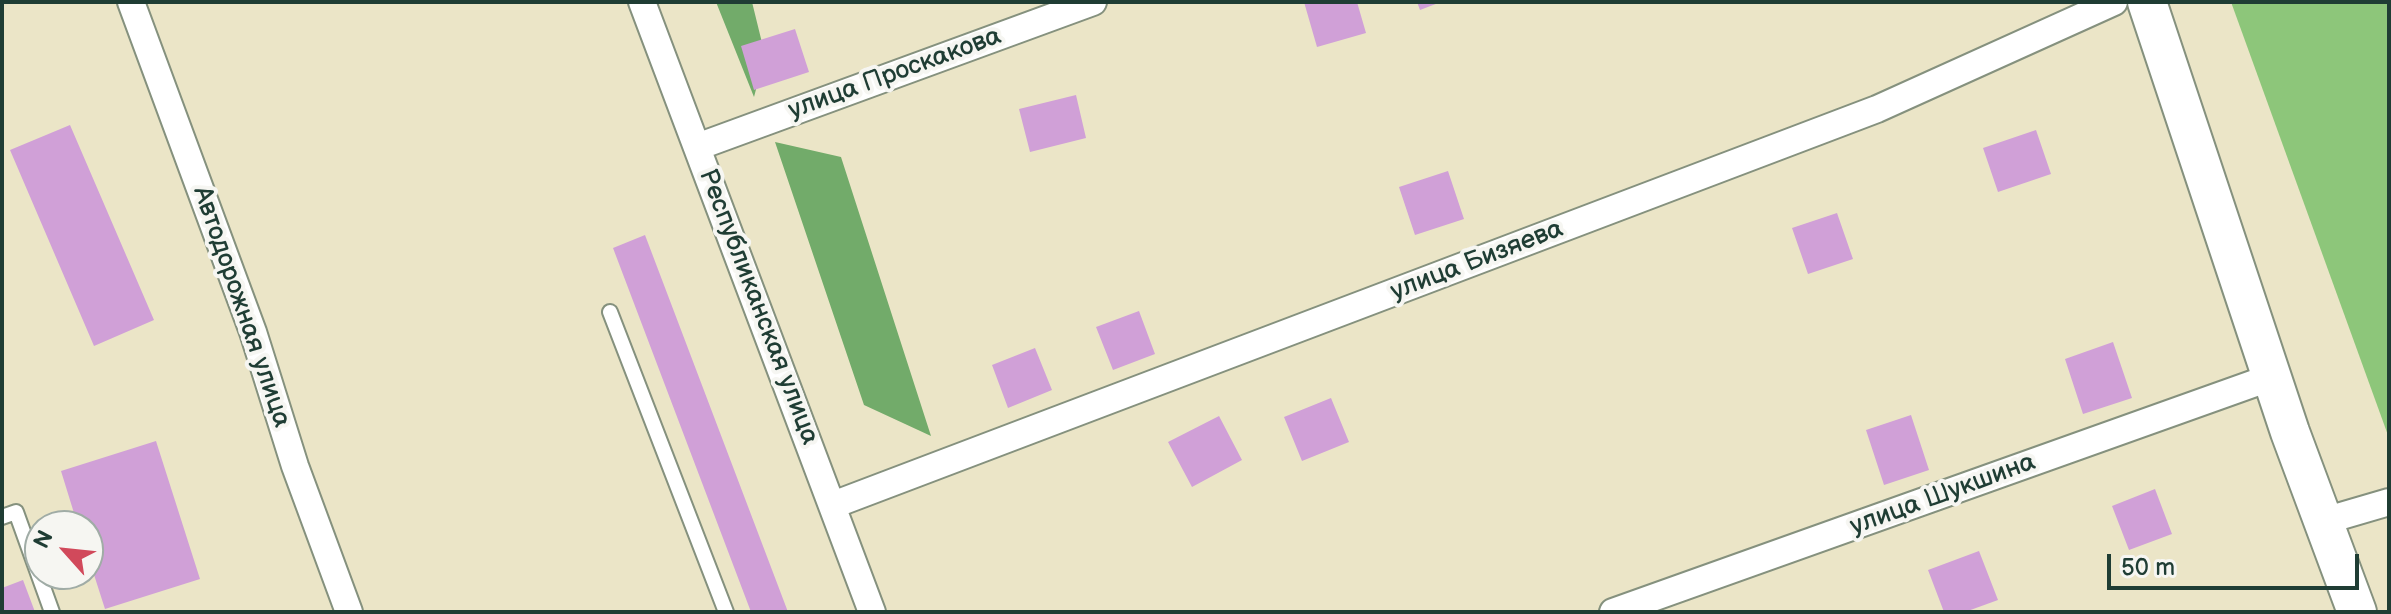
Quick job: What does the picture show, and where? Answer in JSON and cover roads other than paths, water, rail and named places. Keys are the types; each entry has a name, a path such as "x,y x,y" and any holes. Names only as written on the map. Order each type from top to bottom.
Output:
{"street":[{"name":"Автодорожная улица","path":"131,2 253,332 295,466 349,612"},
{"name":"Республиканская улица","path":"642,2 872,612"},
{"name":"улица Проскакова","path":"697,147 1093,2"},
{"name":"улица Бизяева","path":"833,505 1877,109 2114,2"},
{"path":"2147,2 2272,377 2357,612"},
{"name":"улица Шукшина","path":"1613,612 2272,377"},
{"path":"2324,521 2389,502"}],"lane":[{"path":"610,312 726,612"},
{"path":"2,517 16,512 52,612"}]}
